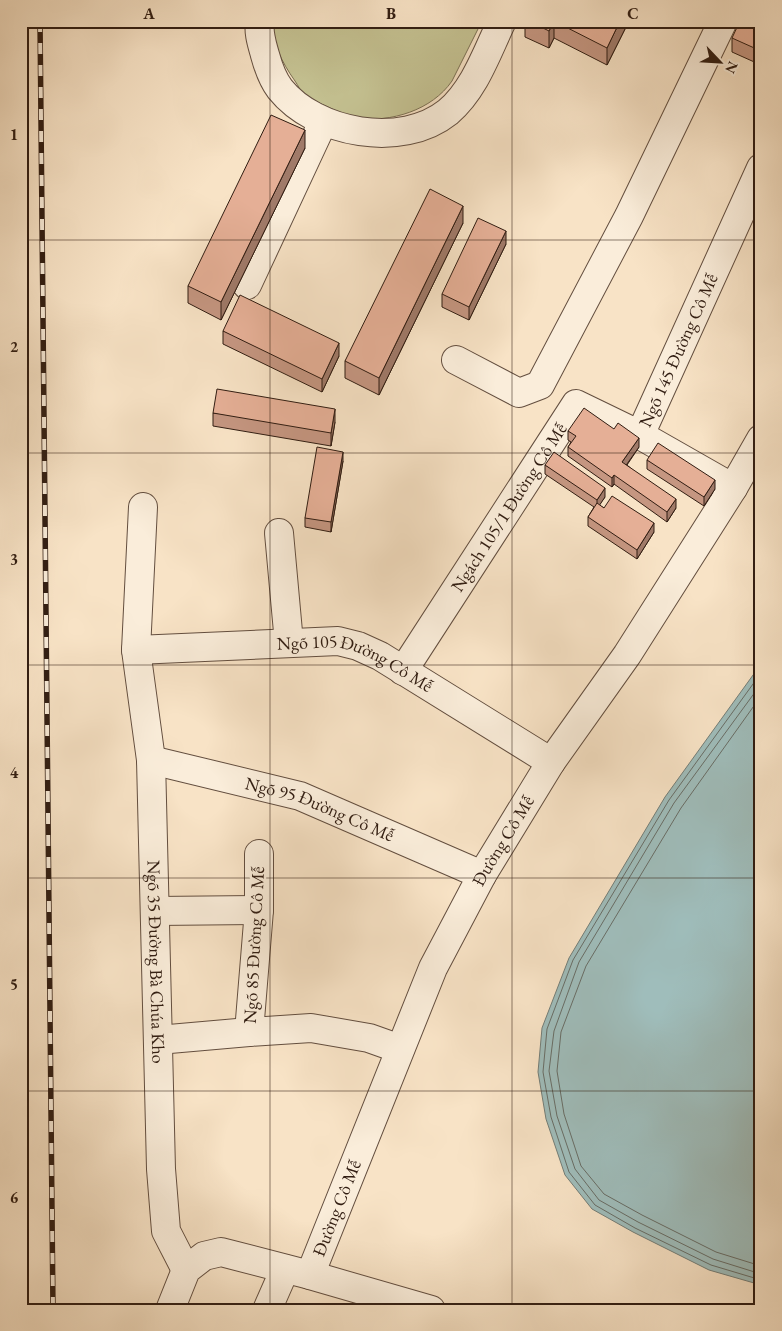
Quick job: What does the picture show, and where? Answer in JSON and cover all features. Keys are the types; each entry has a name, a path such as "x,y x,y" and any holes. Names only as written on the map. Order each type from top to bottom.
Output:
{"street":[{"path":"260,21 260,39 268,65 279,88 290,100 323,122 352,130 373,132 398,132 421,128 447,112 460,101 470,86 502,21"},
{"path":"456,360 519,393 540,385 630,216 723,21"},
{"path":"247,285 323,122"},
{"name":"Ngõ 145 Đường Cô Mễ","path":"733,488 640,435 761,168"},
{"name":"Ngách 105/1 Đường Cô Mễ","path":"403,671 576,404 640,435"},
{"name":"Đường Cô Mễ","path":"267,1310 298,1272 400,1049 433,968 482,875 551,762 628,655 759,444"},
{"name":"Ngõ 35 Đường Bà Chúa Kho","path":"143,507 136,650 152,760 161,1169 166,1231 186,1270"},
{"path":"279,533 289,643"},
{"name":"Ngõ 105 Đường Cô Mễ","path":"136,650 338,641 358,646 380,656 551,762"},
{"name":"Ngõ 95 Đường Cô Mễ","path":"152,760 300,796 482,875"},
{"name":"Ngõ 85 Đường Cô Mễ","path":"259,854 260,910 249,1032 311,1028 368,1038 400,1049"},
{"path":"155,912 260,910"},
{"path":"158,1040 249,1032"},
{"path":"170,1310 186,1270 204,1256 221,1252 431,1310"}],"shaded area":[{"path":"272,21 482,21 452,81 444,91 422,107 410,112 396,116 369,119 345,115 312,100 303,93 279,53 274,38"}],"water":[{"path":"761,664 761,1285 709,1270 592,1209 565,1175 546,1119 538,1072 542,1028 569,958 665,797"}],"building":[{"path":"529,21 554,21 549,31"},
{"path":"554,21 620,21 607,48"},
{"path":"740,21 761,21 761,51 732,38"},
{"path":"271,115 305,130 221,302 188,286"},
{"path":"430,189 463,206 379,378 345,361"},
{"path":"478,218 506,231 469,307 442,294"},
{"path":"240,295 339,343 322,379 223,331"},
{"path":"217,389 335,409 331,433 213,413"},
{"path":"584,408 614,429 618,423 639,438 622,462 676,499 667,512 614,475 612,478 568,447 576,436 568,431"},
{"path":"658,443 715,480 704,497 647,460"},
{"path":"317,447 343,452 331,522 305,518"},
{"path":"554,452 605,488 597,500 545,465"},
{"path":"612,496 654,523 637,550 588,517 597,503 604,508"}],"railway":[{"path":"40,21 53,1310"}]}
